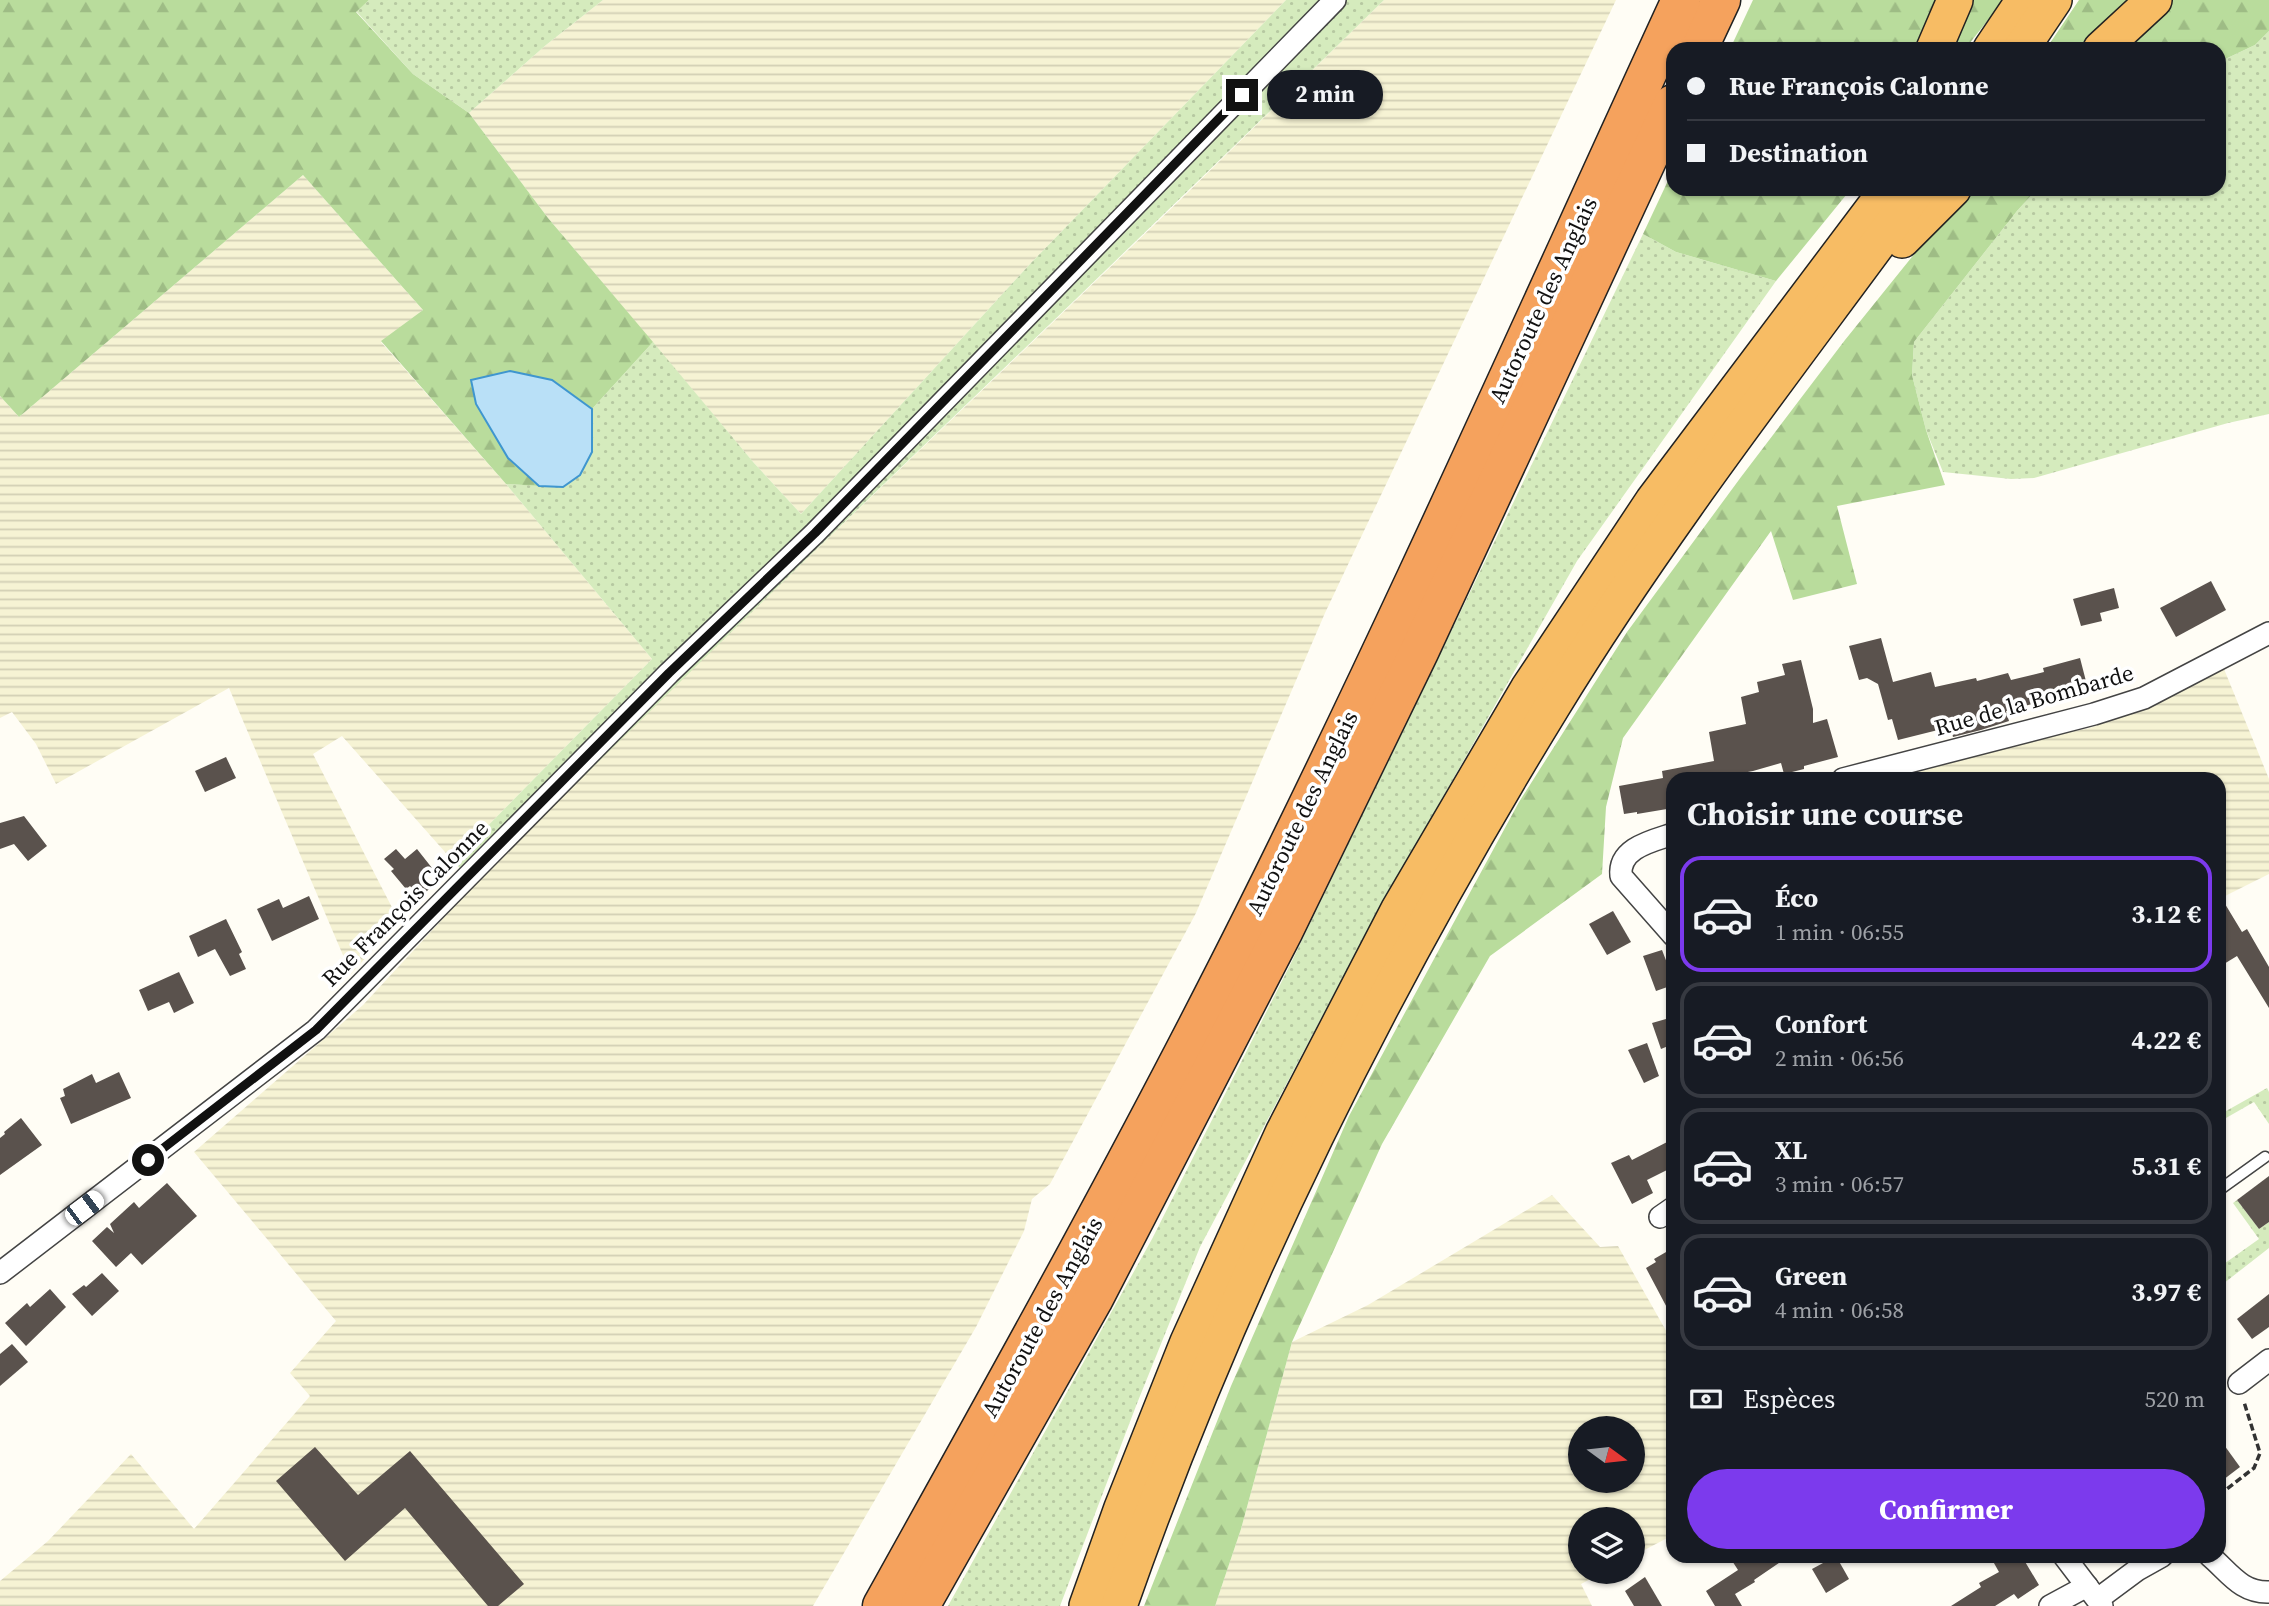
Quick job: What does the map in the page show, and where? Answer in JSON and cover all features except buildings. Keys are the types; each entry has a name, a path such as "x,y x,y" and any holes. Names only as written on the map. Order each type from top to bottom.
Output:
{"highway":[{"name":"Autoroute des Anglais","path":"882,1606 1058,1291 1253,916 1397,616 1681,0"},
{"path":"1701,42 1721,0"},
{"path":"1937,42 1955,0"},
{"path":"1996,42 2024,0"},
{"path":"2026,42 2054,0"},
{"path":"2109,42 2154,0"},
{"name":"Autoroute des Anglais","path":"920,1606 1093,1300 1284,930 1419,652 1666,119"},
{"path":"1822,297 1838,230 1858,196"},
{"path":"1119,1606 1148,1521 1216,1353 1311,1144 1426,922 1553,704 1822,297 1884,196"},
{"path":"1087,1606 1122,1508 1188,1342 1283,1133 1399,909 1528,689 1653,501 1822,297 1912,196"},
{"path":"1822,297 1870,277 1946,196"}],"street":[{"name":"Rue François Calonne","path":"0,1273 316,1030 669,673 815,533 1335,0"},
{"name":"Rue de la Bombarde","path":"1870,772 2094,715 2144,698 2269,633"},
{"path":"1666,836 1641,845 1627,855 1620,869 1621,876 1666,927"},
{"path":"2239,1383 2269,1360"},
{"path":"2069,1563 2096,1597"},
{"path":"2050,1606 2096,1597 2150,1563"},
{"path":"2217,1563 2233,1580 2246,1588 2269,1592"}],"lane":[{"path":"2226,1185 2265,1157"}],"path":[{"path":"2226,1490 2254,1468 2260,1453 2239,1383"}],"shaded area":[{"path":"603,0 1286,0 1030,264 801,514 754,463 548,218 469,113 546,45"},
{"path":"1384,0 1616,0 1325,613 1196,913 1050,1184 1032,1199 1024,1231 976,1327 813,1606 0,1606 0,1581 48,1541 131,1454 194,1529 310,1396 290,1373 336,1321 194,1152 363,1005 475,884 638,721"},
{"path":"303,175 423,310 381,342 506,484 652,659 453,861 342,736 313,754 399,921 351,974 229,688 56,784 36,744 12,712 0,718 0,396 19,417"},
{"path":"2224,669 2269,779 2269,874 2226,896 2226,772 1917,772 2041,738 2090,728 2166,698"},
{"path":"1552,1195 1600,1247 1618,1246 1666,1331 1666,1539 1645,1550 1645,1507 1568,1507 1568,1584 1581,1584 1592,1606 1215,1606 1241,1529 1292,1342 1368,1305"}],"green space":[{"path":"0,0 369,0 356,12 413,74 469,113 548,218 653,342 592,409 552,380 476,404 508,458 539,486 506,484 381,341 423,310 303,175 19,417 0,396"},
{"path":"369,0 603,0 546,45 469,113 413,74 356,11"},
{"path":"1286,0 1384,0 475,884 453,861 652,659 506,484 563,487 592,452 592,409 653,342 754,463 801,514 1030,264"},
{"path":"1753,0 2004,0 1971,42 1733,42"},
{"path":"2079,0 2269,0 2269,31 2255,45 2226,59 2226,42 2051,42"},
{"path":"2269,31 2269,414 2034,478 2011,479 1943,472 1926,430 1912,375 1914,342 2031,196 2226,196 2226,59 2255,45"},
{"path":"1666,185 1666,196 1845,196 1776,281 1676,252 1643,234"},
{"path":"1969,196 2031,196 1914,342 1912,375 1926,430 1945,485 1837,506 1857,584 1793,600 1771,531 1623,738 1606,807 1602,874 1490,956 1382,1144 1292,1342 1241,1529 1215,1606 1144,1606 1231,1386 1349,1116 1519,802 1627,632 1845,340 1932,232"},
{"path":"1643,234 1676,252 1776,281 1577,561 1377,913 1200,1247 1060,1606 948,1606 1152,1239 1290,965"},
{"path":"2267,1088 2269,1124 2254,1102 2226,1118 2226,1111"},
{"path":"2237,1200 2259,1229 2269,1222 2269,1248 2226,1282 2226,1262 2259,1239 2233,1203"}],"water":[{"path":"510,371 552,380 592,409 592,452 580,475 563,487 539,486 508,458 476,404 471,380"}],"route":[{"path":"148,1160 316,1030 669,673 815,533 1242,95"}]}
